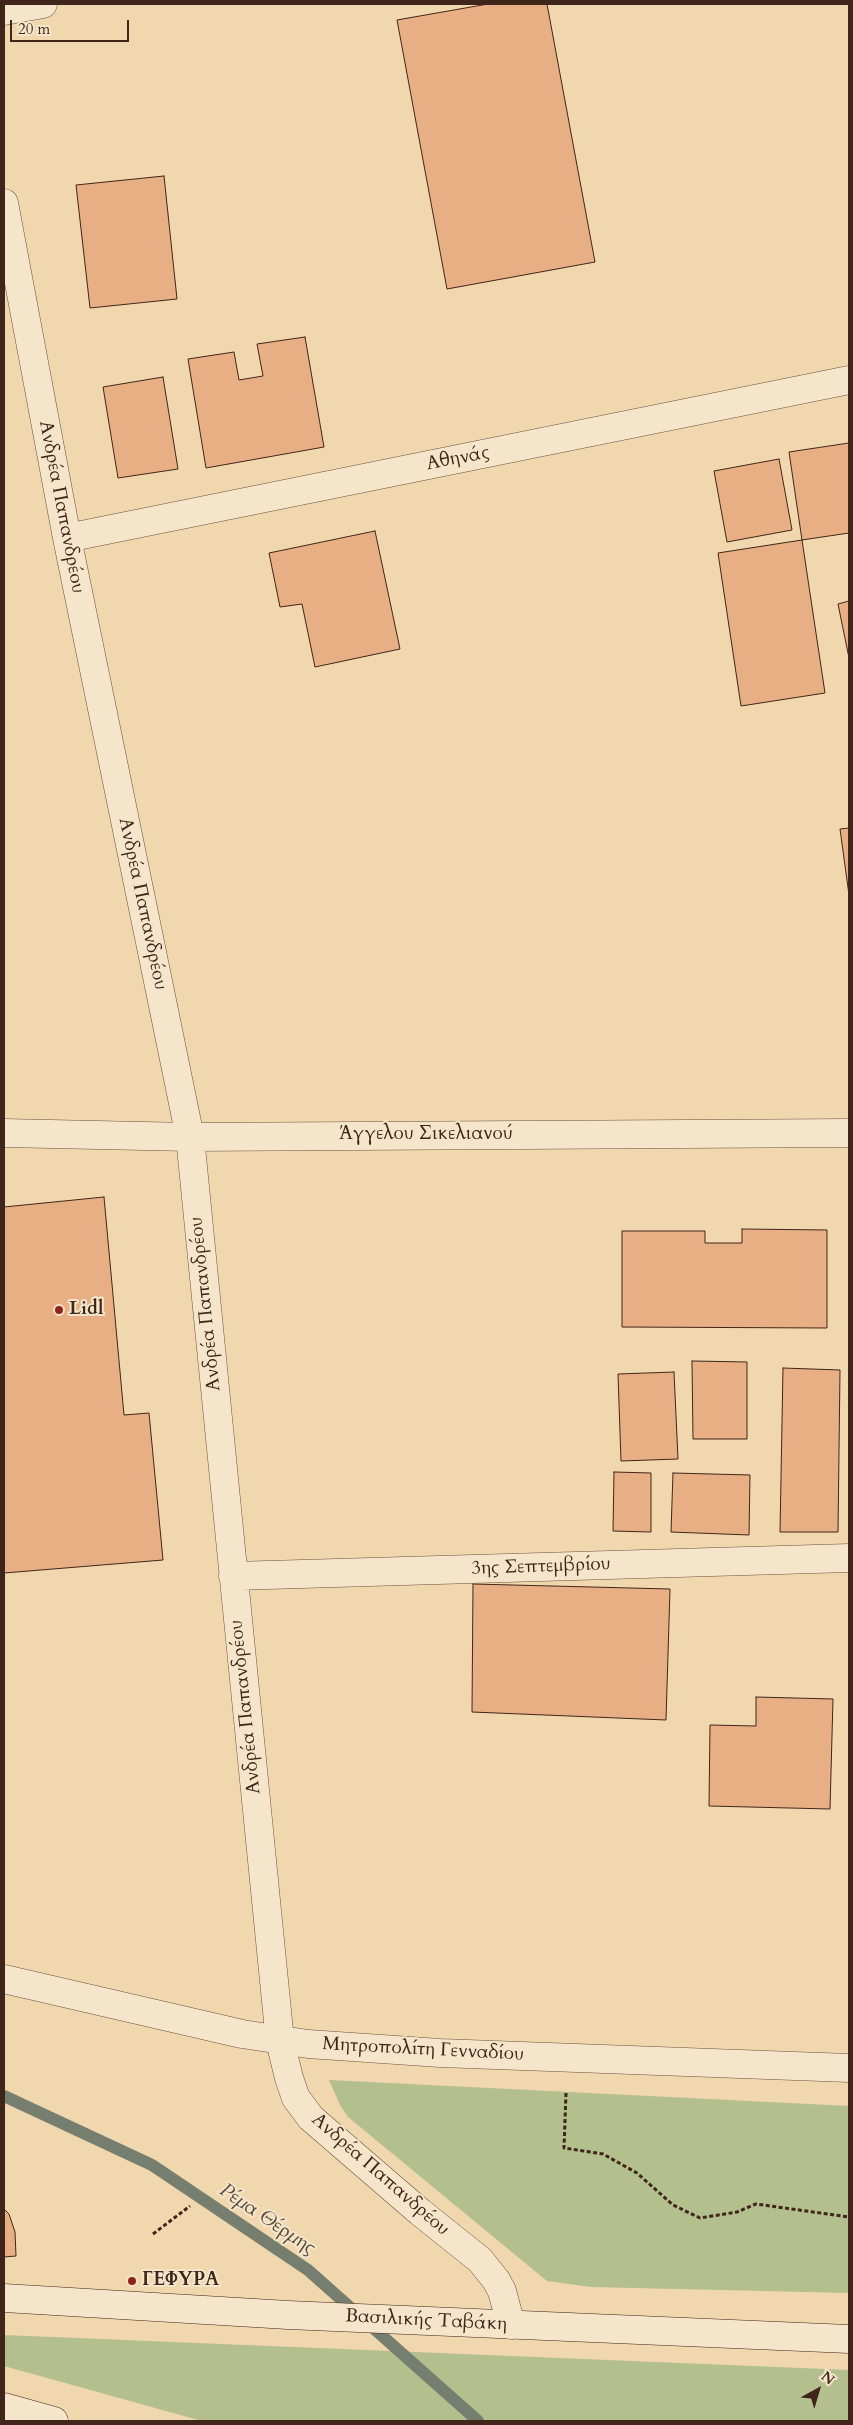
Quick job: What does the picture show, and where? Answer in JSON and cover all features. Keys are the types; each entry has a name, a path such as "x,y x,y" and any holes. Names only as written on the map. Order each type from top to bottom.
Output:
{"street":[{"path":"4,11 43,4"},
{"name":"Ανδρέα Παπανδρέου","path":"4,203 67,538 190,1137 280,2040 296,2098 311,2118 420,2212 480,2260 502,2291 511,2325"},
{"name":"Αθηνάς","path":"67,538 849,380"},
{"name":"Άγγελου Σικελιανού","path":"4,1133 190,1137 849,1133"},
{"name":"3ης Σεπτεμβρίου","path":"233,1576 849,1558"},
{"name":"Μητροπολίτη Γενναδίου","path":"4,1979 280,2040 363,2049 849,2068"},
{"name":"Βασιλικής Ταβάκη","path":"4,2298 288,2315 849,2339"},
{"path":"4,2408 54,2421"}],"path":[{"path":"567,2057 564,2148 603,2154 637,2173 673,2205 700,2218 737,2212 756,2204 849,2217"},
{"path":"153,2234 190,2206"}],"green space":[{"path":"329,2080 849,2106 849,2293 591,2287 547,2281 348,2117 340,2105"},
{"path":"4,2335 849,2370 849,2421 202,2421 4,2366"}],"building":[{"path":"488,4 547,4 595,262 447,289 397,20"},
{"path":"164,176 177,299 90,308 76,185"},
{"path":"305,337 324,447 206,468 188,359 234,352 239,380 263,376 257,344"},
{"path":"163,377 178,469 118,478 103,387"},
{"path":"849,443 849,533 802,540 789,452"},
{"path":"779,459 792,530 727,542 714,471"},
{"path":"375,531 400,649 315,667 302,604 280,607 269,553"},
{"path":"802,540 825,693 741,706 718,553"},
{"path":"849,601 849,658 838,604"},
{"path":"849,828 849,895 840,829"},
{"name":"Lidl","path":"104,1197 124,1415 149,1413 163,1560 4,1573 4,1207"},
{"path":"742,1229 827,1230 827,1328 622,1327 622,1231 705,1231 705,1243 742,1243"},
{"path":"692,1361 747,1362 747,1439 693,1439"},
{"path":"783,1368 840,1370 838,1532 780,1532"},
{"path":"674,1372 678,1459 621,1461 618,1374"},
{"path":"614,1472 651,1473 651,1532 613,1531"},
{"path":"673,1473 750,1475 749,1535 671,1532"},
{"path":"473,1584 670,1589 666,1720 472,1712"},
{"path":"756,1697 833,1699 830,1809 709,1806 710,1725 756,1726"},
{"path":"4,2209 9,2214 15,2232 16,2256 4,2257"}],"waterway":[{"name":"Ρέμα Θέρμης","path":"4,2096 152,2165 308,2270 478,2421"}],"place":[{"name":"Lidl","path":"59,1310"},
{"name":"ΓΕΦΥΡΑ","path":"132,2281"}]}
